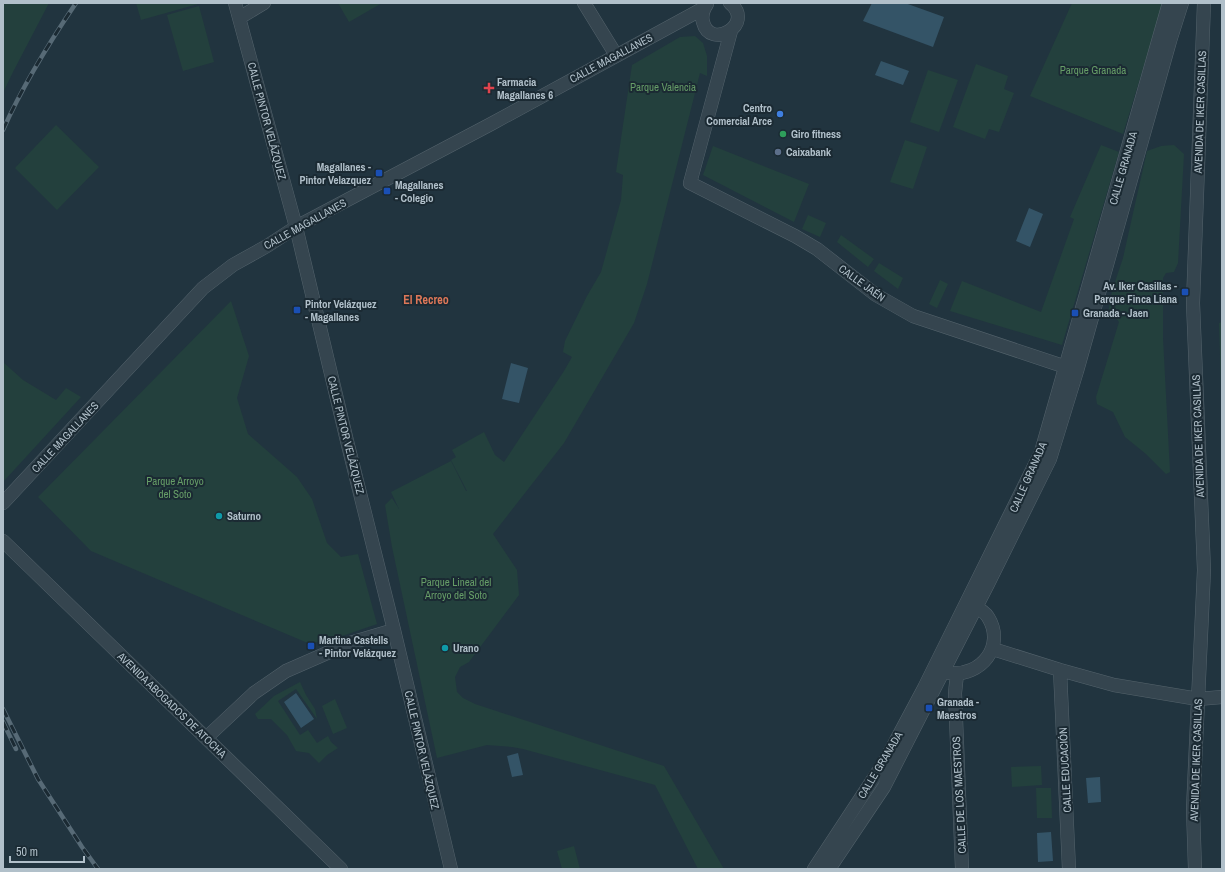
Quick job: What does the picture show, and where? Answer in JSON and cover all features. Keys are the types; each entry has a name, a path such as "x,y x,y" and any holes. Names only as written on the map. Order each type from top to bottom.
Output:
{"street":[{"name":"CALLE PINTOR VELÁZQUEZ","path":"235,3 296,228 394,630 450,869"},
{"path":"239,18 264,3"},
{"path":"584,3 616,55"},
{"name":"CALLE GRANADA","path":"829,869 884,787 943,672 971,605 1041,452 1169,3"},
{"name":"CALLE GRANADA","path":"814,869 885,761 1050,459 1079,364 1182,3"},
{"name":"AVENIDA DE IKER CASILLAS","path":"1195,869 1193,809 1204,570 1193,303 1204,3"},
{"path":"706,6 702,17 718,49 719,72"},
{"name":"CALLE MAGALLANES","path":"3,503 203,288 233,265 296,228 706,6"},
{"path":"719,72 731,31 735,26 737,19 736,6"},
{"name":"CALLE MAGALLANES","path":"669,27 708,29 722,35 731,31"},
{"name":"CALLE JAÉN","path":"719,72 690,183 795,236 817,249 876,295 913,316 1066,367"},
{"name":"AVENIDA ABOGADOS DE ATOCHA","path":"3,542 341,869"},
{"path":"943,672 956,674 972,670 984,662 993,649 994,630 988,616 971,605"},
{"path":"206,738 254,693 286,671 350,643 394,630"},
{"path":"993,649 1114,685 1198,699 1222,697"},
{"name":"CALLE EDUCACIÓN","path":"1060,670 1069,869"},
{"name":"CALLE DE LOS MAESTROS","path":"956,674 955,694 962,869"}],"green space":[{"path":"3,3 49,3 3,93"},
{"path":"136,3 198,3 198,4 141,20"},
{"path":"338,3 382,3 349,22"},
{"name":"Parque Granada","path":"1072,3 1163,3 1123,134 1030,96"},
{"path":"199,6 214,62 183,71 167,15"},
{"path":"695,36 703,43 707,56 707,76 700,73 647,284 634,323 564,443 493,534 517,570 519,595 469,662 460,667 455,677 457,692 463,698 475,704 664,766 724,869 698,869 655,785 512,747 487,745 437,758 392,547 385,505 392,498 399,509 391,492 451,461 467,491 451,460 456,457 452,450 484,432 495,455 504,462 572,357 563,352 565,341 587,296 601,272 621,200 623,175 616,172 632,65 680,37"},
{"path":"976,64 1008,76 1004,89 1014,93 999,132 989,129 985,139 953,127"},
{"path":"928,70 958,80 939,132 910,122"},
{"path":"56,125 99,167 57,210 15,168"},
{"path":"905,140 927,147 913,189 890,182"},
{"path":"1101,145 1119,152 1062,345 950,311 962,281 1041,312 1074,219 1070,217"},
{"path":"1174,145 1184,154 1178,263 1174,272 1166,273 1163,278 1163,338 1170,472 1166,474 1146,454 1125,437 1113,412 1097,404 1096,397 1119,322 1108,313 1112,291 1123,258 1147,151 1161,146"},
{"path":"713,146 809,184 794,222 703,175"},
{"path":"808,215 826,223 820,237 802,229"},
{"path":"841,235 874,259 868,267 837,242"},
{"path":"879,263 903,278 898,289 874,271"},
{"path":"940,280 948,284 937,308 929,304"},
{"name":"Parque Arroyo del Soto","path":"231,301 249,356 237,398 248,434 297,477 312,499 327,543 341,557 358,554 377,624 345,635 310,644 91,551 38,497"},
{"path":"1222,322 1222,420 1219,323"},
{"path":"3,362 23,380 56,400 66,388 81,397 3,482"},
{"path":"300,682 315,709 317,719 296,689 278,701 300,735 308,730 317,743 328,736 331,742 338,748 327,755 319,763 309,753 296,751 287,735 271,719 258,719 255,714 274,696"},
{"path":"335,699 347,728 333,734 322,706"},
{"path":"1041,766 1042,785 1012,787 1011,767"},
{"path":"1036,788 1051,788 1052,818 1037,818"},
{"path":"574,846 580,869 562,869 557,851"}],"water":[{"path":"872,3 905,3 944,17 933,47 863,21"},
{"path":"881,61 909,71 903,85 875,75"},
{"path":"1029,208 1043,214 1030,247 1016,241"},
{"path":"511,363 528,368 519,403 502,399"},
{"path":"296,693 314,719 301,728 284,702"},
{"path":"518,753 523,775 512,777 507,756"},
{"path":"1100,777 1101,802 1088,803 1086,778"},
{"path":"1051,832 1053,861 1038,862 1037,833"}],"railway":[{"path":"3,130 37,65 76,3"},
{"path":"3,709 38,779 98,869"},
{"path":"3,722 16,749"}],"place":[{"name":"Farmacia Magallanes 6","path":"489,88"},
{"name":"Centro Comercial Arce","path":"780,114"},
{"name":"Giro fitness","path":"783,134"},
{"name":"Caixabank","path":"778,152"},
{"name":"Magallanes - Pintor Velazquez","path":"379,173"},
{"name":"Magallanes - Colegio","path":"387,191"},
{"name":"Av. Iker Casillas - Parque Finca Liana","path":"1185,292"},
{"name":"Pintor Velázquez - Magallanes","path":"297,310"},
{"name":"Granada - Jaen","path":"1075,313"},
{"name":"Saturno","path":"219,516"},
{"name":"Martina Castells - Pintor Velázquez","path":"311,646"},
{"name":"Urano","path":"445,648"},
{"name":"Granada - Maestros","path":"929,708"}],"district":[{"name":"El Recreo","path":"426,300"}],"park label":[{"name":"Parque Valencia","path":"663,87"},
{"name":"Parque Lineal del Arroyo del Soto","path":"456,588"}]}
